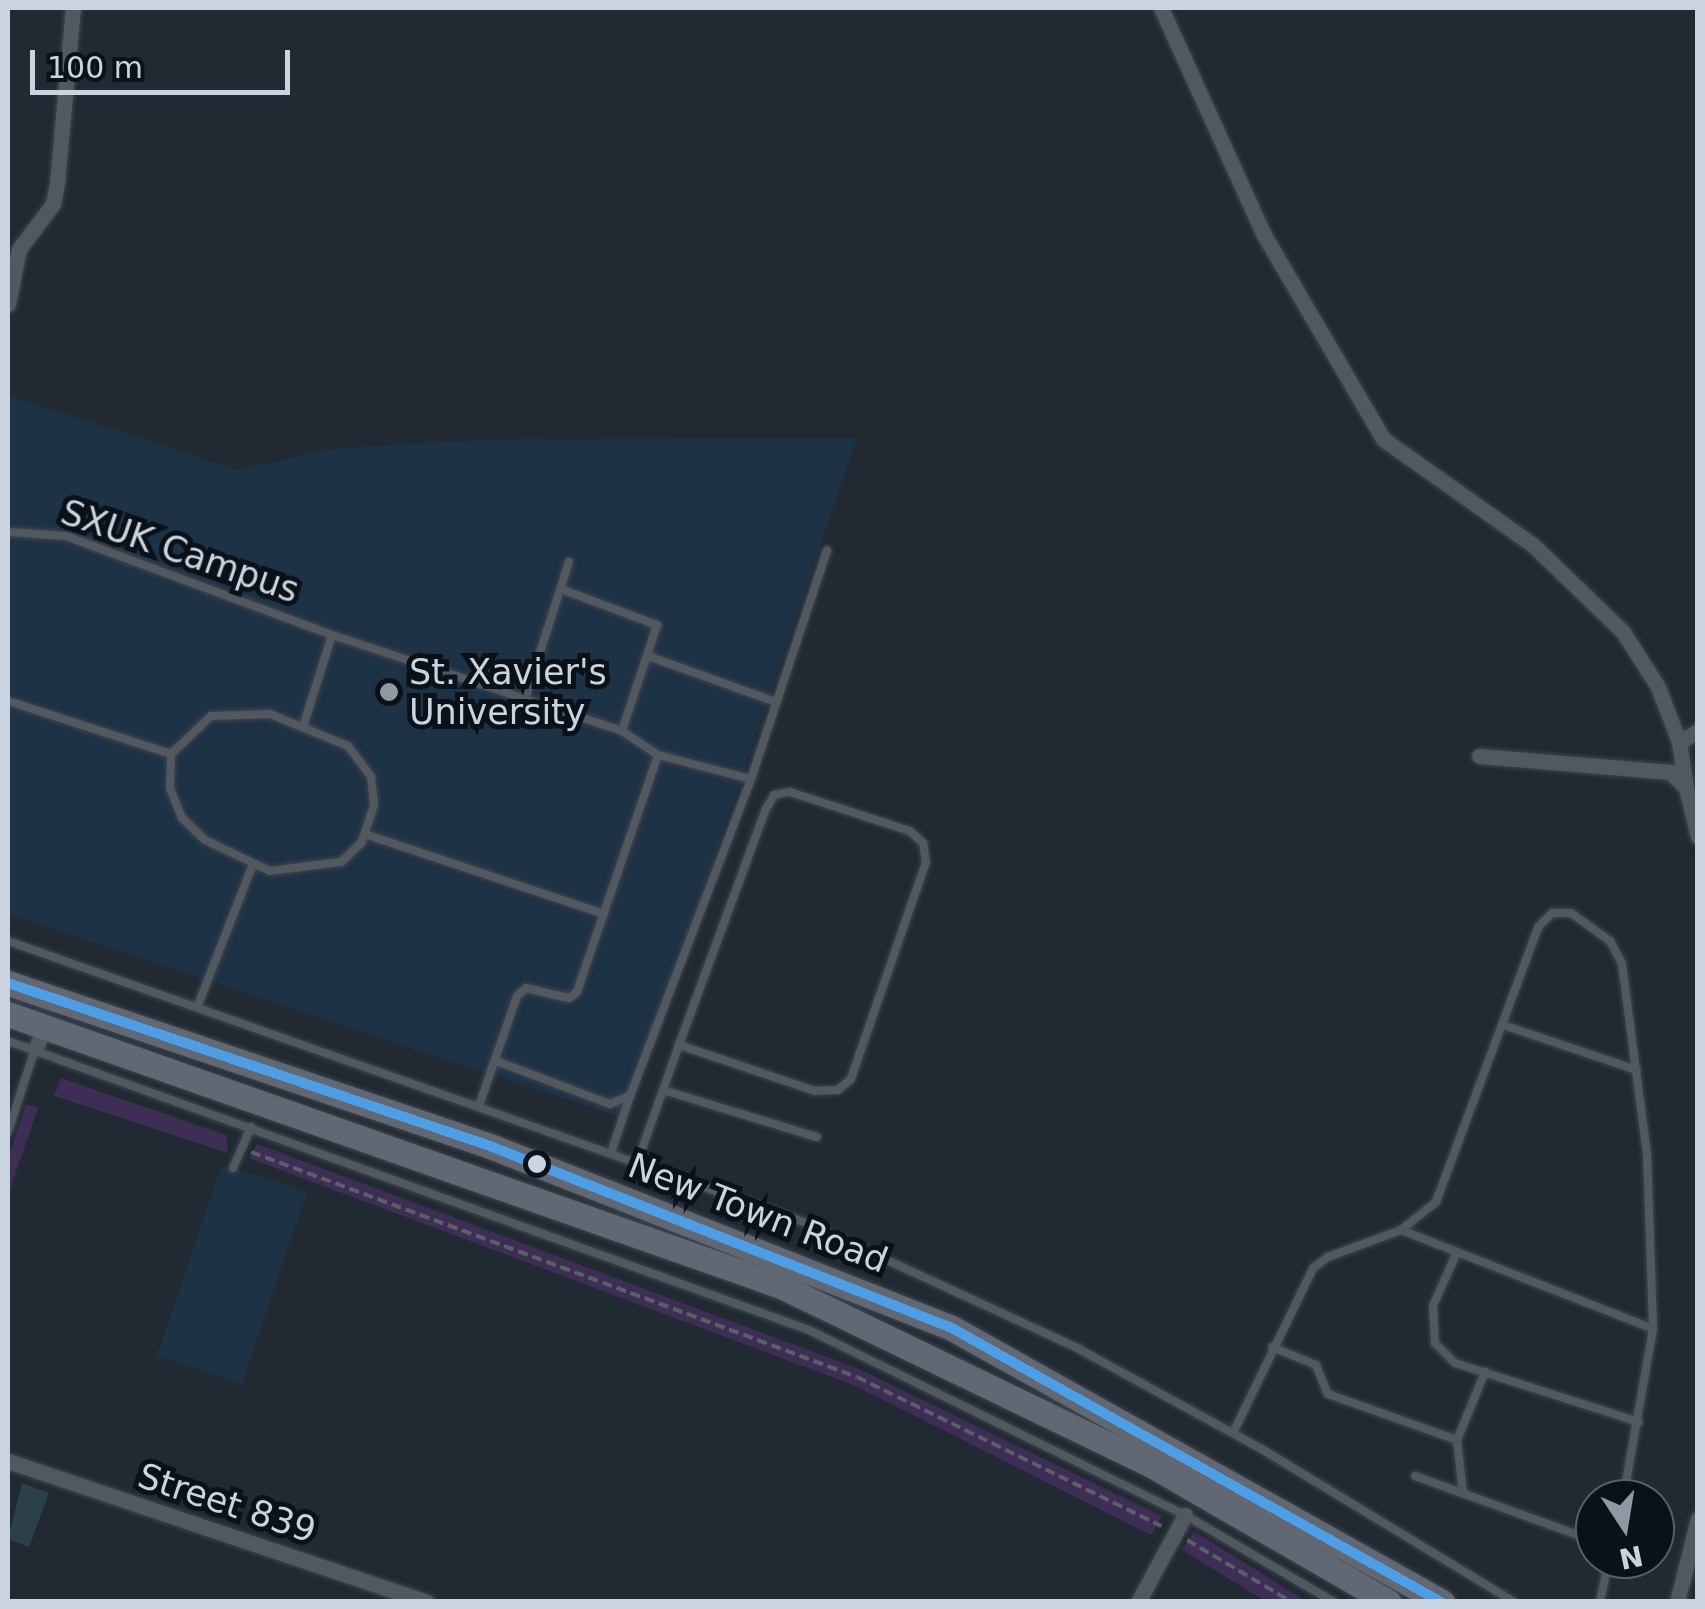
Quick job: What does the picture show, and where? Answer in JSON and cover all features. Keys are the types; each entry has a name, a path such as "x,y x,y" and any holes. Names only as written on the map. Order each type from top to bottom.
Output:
{"main road":[{"name":"New Town Road","path":"8,983 490,1146 950,1326 1442,1602"},
{"name":"New Town Road","path":"8,1014 40,1038 781,1286 1153,1466 1389,1602"}],"street":[{"path":"8,304 19,249 53,204 58,183 73,8"},
{"path":"1161,8 1264,234 1383,439 1534,546 1623,632 1658,687 1679,742 1698,838"},
{"path":"1679,742 1698,731"},
{"path":"1479,756 1650,767 1670,772 1686,788"},
{"name":"Street 839","path":"8,1461 427,1602"},
{"path":"1138,1602 1185,1515"},
{"path":"1678,1602 1698,1518"}],"lane":[{"name":"SXUK Campus","path":"8,532 66,536 332,634 622,731 658,755 751,779"},
{"path":"611,1153 751,779 828,550"},
{"path":"525,699 569,562"},
{"path":"561,589 656,622 622,731"},
{"name":"SXUK Campus","path":"303,728 332,634"},
{"path":"648,656 776,702"},
{"path":"8,701 171,754"},
{"path":"270,714 348,746 371,776 374,805 365,834 341,862 290,870 253,864 205,840 182,818 170,788 171,754 211,716 270,714"},
{"path":"479,1106 517,996 526,988 574,996 658,755"},
{"path":"637,1162 679,1045 774,795 790,792 910,831 924,843 926,862 851,1079 838,1090 815,1091 679,1045"},
{"path":"365,834 604,914"},
{"path":"198,1005 253,864"},
{"path":"1233,1433 1314,1268 1328,1256 1401,1230 1421,1218 1446,1184 1538,927 1552,913 1572,914 1610,940 1622,964 1637,1070 1652,1329 1627,1479"},
{"path":"8,941 809,1224 949,1286 1233,1433 1514,1602"},
{"path":"1503,1024 1637,1070"},
{"path":"8,1040 40,1038 251,1127 809,1330 1185,1515 1334,1602"},
{"path":"8,1128 40,1038"},
{"path":"496,1061 610,1104 630,1096"},
{"path":"663,1090 816,1137"},
{"path":"234,1168 251,1127"},
{"path":"1401,1230 1652,1329"},
{"path":"1457,1252 1433,1306 1435,1343 1455,1362 1639,1422"},
{"path":"1272,1347 1316,1365 1328,1394 1457,1440"},
{"path":"1463,1492 1457,1440 1485,1372"},
{"path":"1415,1476 1575,1534"}],"path":[{"path":"242,1148 858,1377 1175,1534 1292,1602"}],"shaded area":[{"name":"St. Xavier's University","path":"8,395 237,470 338,448 504,439 857,438 625,1119 8,914"},
{"path":"61,1078 226,1135 228,1153 54,1096"},
{"path":"26,1104 38,1108 8,1196 8,1158"},
{"path":"257,1144 859,1369 1162,1516 1151,1535 853,1385 249,1158"},
{"path":"222,1164 307,1192 242,1384 157,1356"},
{"path":"1194,1531 1306,1601 1265,1601 1182,1550"}],"building":[{"path":"22,1483 49,1493 29,1547 8,1539"}],"transit line":[{"path":"8,983 490,1146 950,1327 1441,1602"}],"place":[{"name":"St. Xavier's University","path":"389,692"}]}
